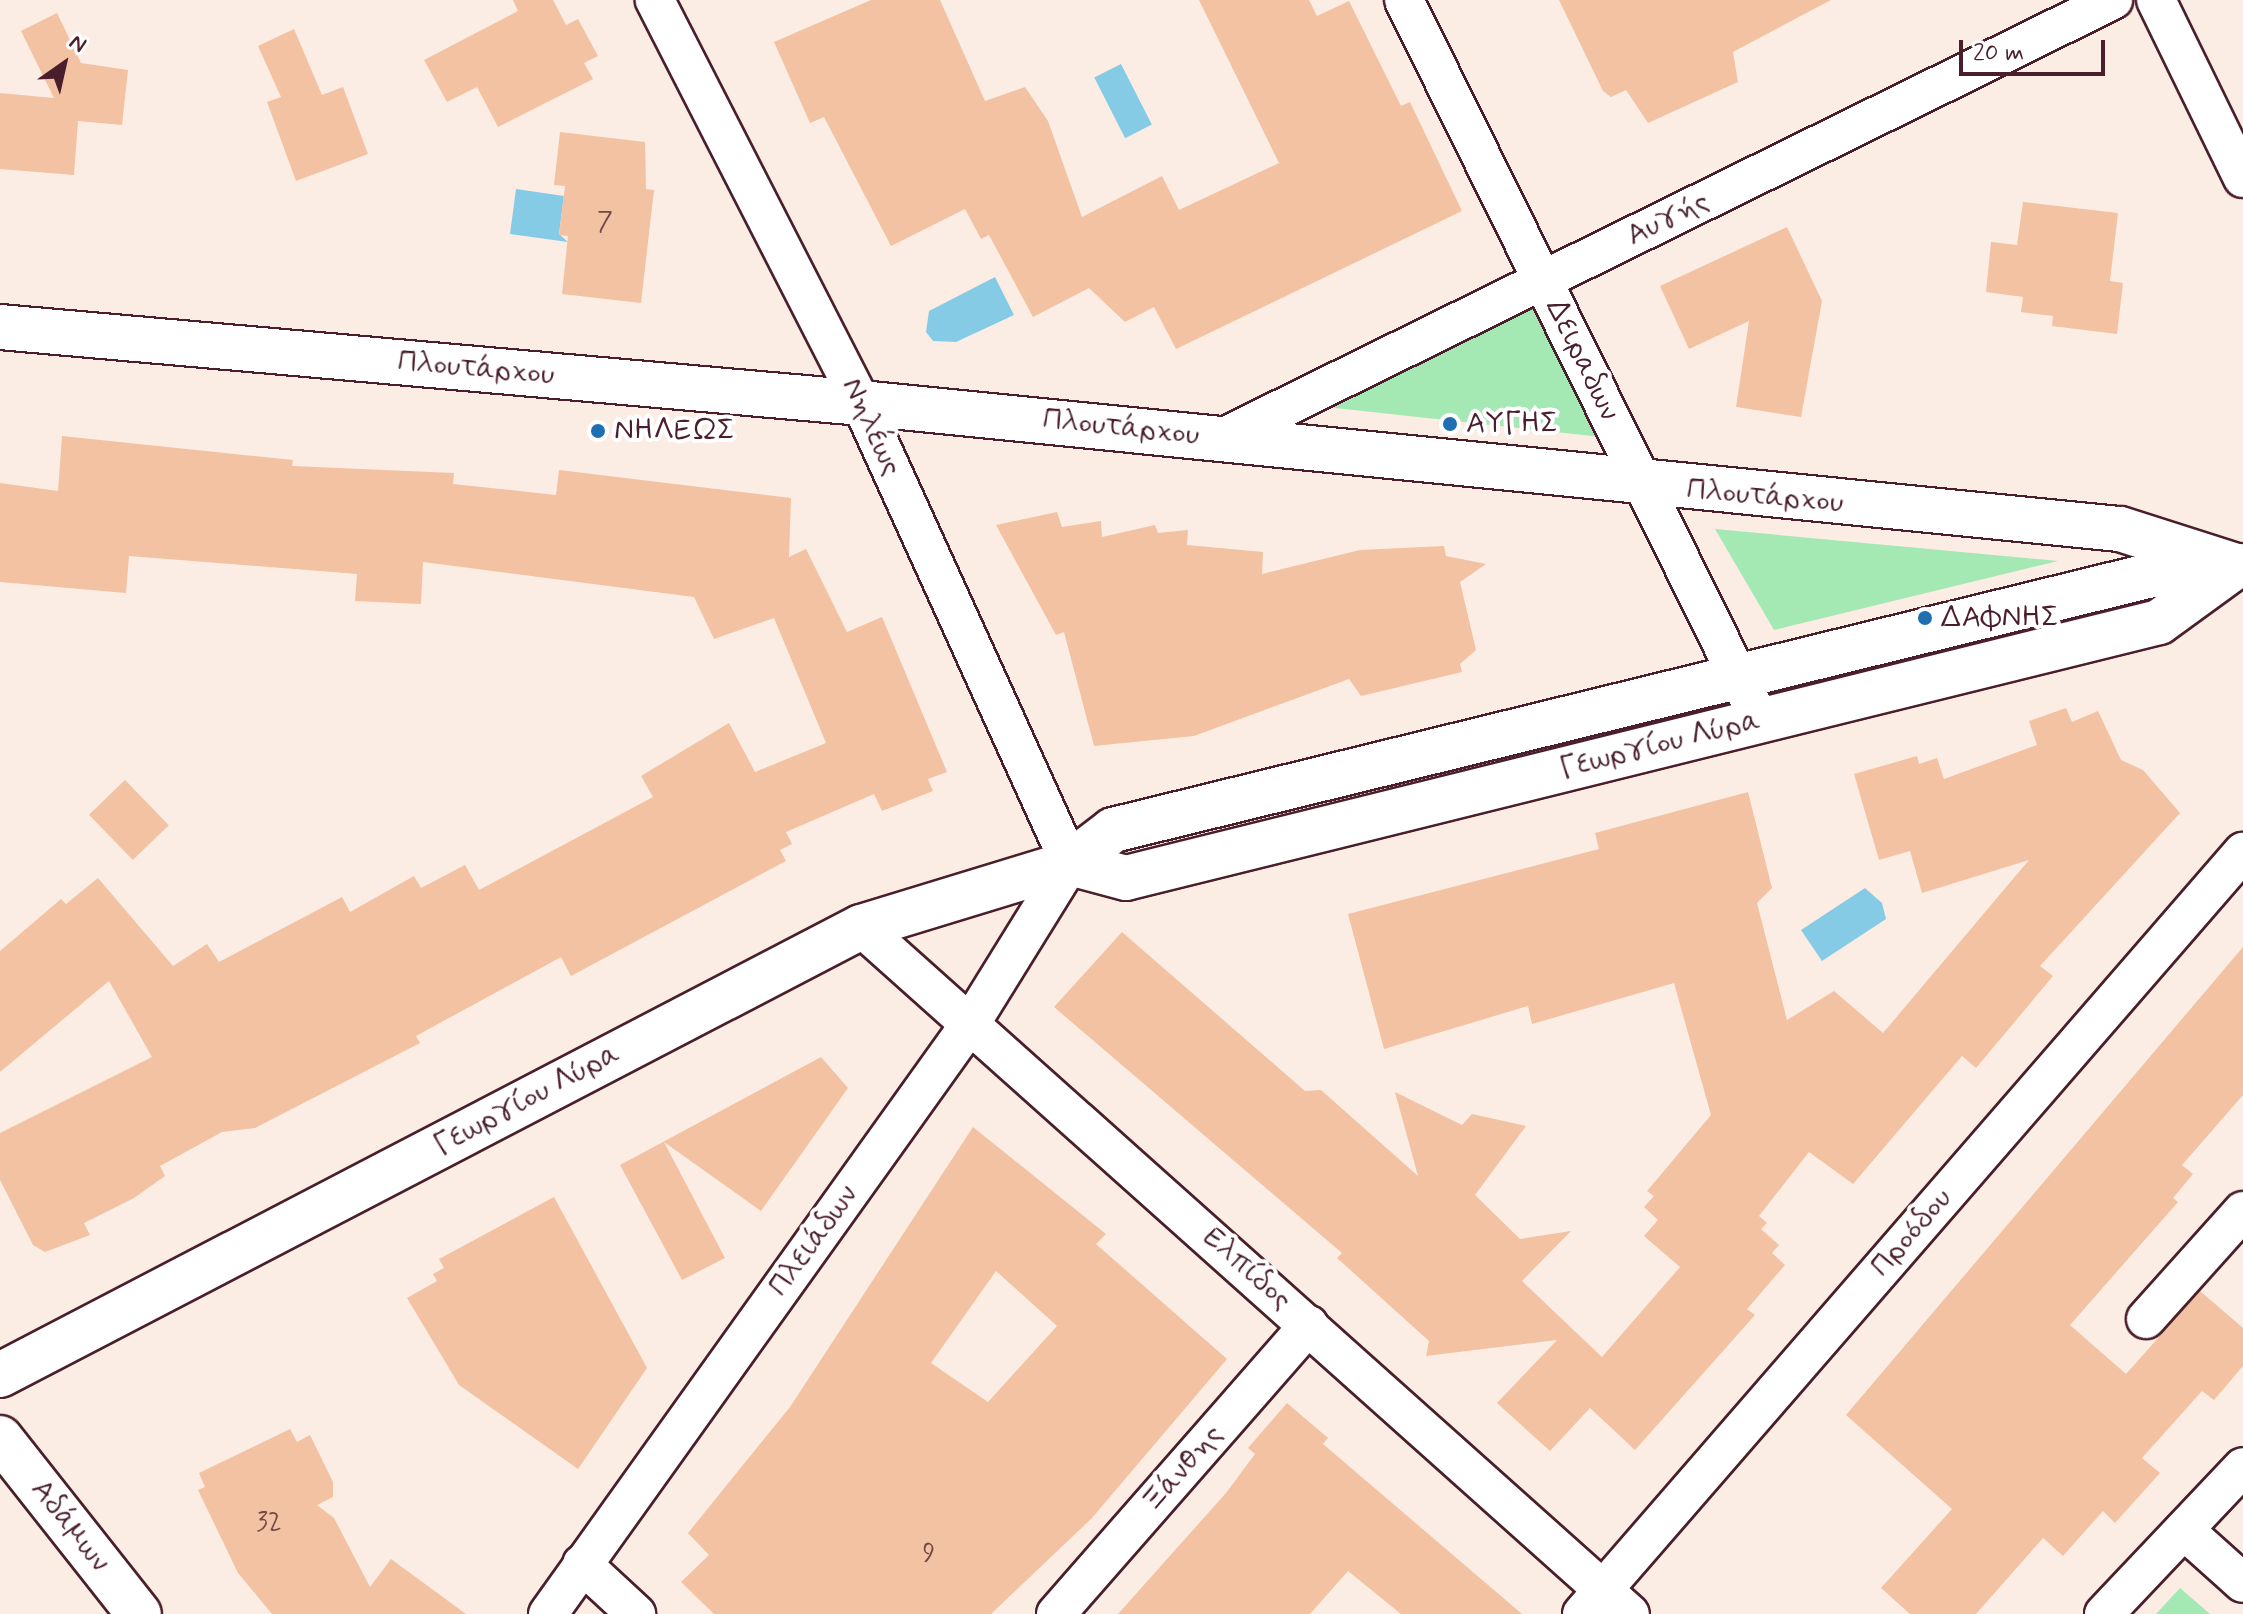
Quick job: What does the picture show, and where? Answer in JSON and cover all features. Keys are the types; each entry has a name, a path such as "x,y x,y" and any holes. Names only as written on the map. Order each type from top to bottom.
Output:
{"main road":[{"name":"Πλουτάρχου","path":"0,327 861,403 1222,438 1644,486 2120,529 2239,566"},
{"name":"Γεωργίου Λύρα","path":"1070,863 1126,878 2159,622 2239,566"},
{"name":"Γεωργίου Λύρα","path":"0,1375 861,927 1070,863 1113,830 2164,572 2239,566"},
{"name":"Αδάμων","path":"0,1438 139,1614"}],"street":[{"name":"Νηλέως","path":"655,0 861,403 1070,863"},
{"name":"Δειραδων","path":"1404,0 1760,721"},
{"name":"Αυγής","path":"1222,438 2113,0"},
{"path":"2156,0 2243,178"},
{"name":"Προόδου","path":"1605,1606 2243,852"},
{"name":"Πλειάδων","path":"548,1614 972,1021 1070,863"},
{"name":"Ελπίδος","path":"861,927 972,1021 1309,1325 1605,1606"},
{"path":"2146,1319 2243,1211"},
{"name":"Ξάνθης","path":"1056,1614 1309,1325"},
{"path":"2104,1614 2243,1467"},
{"path":"2184,1530 2243,1583"},
{"path":"582,1564 636,1614"}],"green space":[{"path":"1539,289 1601,437 1326,407"},
{"path":"1715,529 2058,561 1774,630"},
{"path":"2180,1588 2210,1614 2156,1614"}],"water":[{"path":"1121,64 1152,125 1125,138 1094,78"},
{"path":"516,189 564,196 559,234 568,242 510,234"},
{"path":"995,277 1014,315 956,342 933,341 926,332 929,311"},
{"path":"1865,888 1882,903 1886,919 1822,961 1801,930"}],"building":[{"path":"513,0 553,0 566,25 578,19 598,56 584,63 593,79 498,127 477,87 447,102 424,60 518,11"},
{"path":"871,0 940,0 985,101 1025,87 1048,121 1082,217 1162,176 1179,210 1279,163 1199,0 1309,0 1317,16 1349,1 1401,106 1410,102 1462,211 1176,349 1154,307 1125,322 1089,288 1033,317 989,235 981,239 965,209 891,246 824,117 810,123 774,42"},
{"path":"1559,0 1831,0 1733,52 1738,82 1648,123 1626,90 1611,97 1603,91"},
{"path":"57,13 81,63 128,70 122,125 78,121 74,175 0,169 0,93 54,98 21,31"},
{"path":"294,29 322,95 343,87 368,154 296,181 267,102 281,97 258,46"},
{"path":"560,132 645,142 646,189 654,190 641,303 562,294 568,236 559,235 565,186 554,185"},
{"path":"2023,202 2118,213 2110,281 2123,283 2117,334 2052,326 2053,316 2021,312 2023,297 1986,292 1991,242 2017,245"},
{"path":"1787,227 1822,301 1801,417 1736,407 1749,321 1689,349 1660,286"},
{"path":"62,436 293,460 292,466 454,473 453,484 556,495 559,470 791,498 789,557 806,549 847,632 882,617 947,772 928,779 933,791 882,811 874,794 786,832 792,844 780,850 786,861 571,976 561,957 416,1036 420,1043 255,1128 222,1132 160,1166 165,1176 134,1198 84,1223 90,1235 45,1252 33,1245 0,1180 0,1133 152,1057 109,981 0,1072 0,951 61,899 66,904 98,878 173,966 207,944 219,962 342,897 350,912 414,876 421,888 465,865 479,890 653,797 641,776 729,723 755,772 826,743 774,618 714,639 694,597 423,562 421,604 355,601 357,574 129,556 126,593 0,582 0,483 58,491"},
{"path":"1057,512 1062,527 1101,521 1102,537 1155,525 1158,533 1188,530 1187,545 1263,552 1262,574 1360,550 1444,546 1446,556 1486,564 1460,582 1476,650 1460,664 1462,672 1361,696 1349,679 1194,736 1094,746 1064,632 1056,635 996,525"},
{"path":"2066,708 2072,722 2098,711 2121,760 2143,770 2180,813 2040,966 2053,976 1976,1068 1962,1056 1853,1184 1809,1152 1759,1216 1767,1223 1761,1229 1779,1245 1772,1253 1785,1265 1747,1309 1755,1315 1635,1450 1590,1408 1550,1451 1497,1403 1557,1340 1426,1356 1429,1341 1337,1258 1342,1253 1054,1007 1122,932 1305,1091 1321,1090 1418,1176 1395,1092 1462,1125 1472,1114 1526,1126 1475,1195 1520,1239 1571,1231 1522,1281 1602,1357 1680,1267 1644,1236 1658,1220 1644,1207 1654,1196 1647,1191 1711,1115 1674,983 1532,1024 1528,1006 1384,1049 1348,914 1599,849 1595,833 1748,792 1772,888 1757,903 1787,1020 1834,991 1883,1033 2029,860 1922,893 1910,851 1879,860 1854,774 1917,756 1919,764 1937,758 1944,779 2037,745 2029,721"},
{"path":"125,780 169,825 133,860 89,815"},
{"path":"2243,947 2243,1095 2182,1165 2193,1174 2173,1198 2178,1202 2070,1325 2126,1374 2200,1291 2243,1328 2243,1366 2214,1400 2202,1391 2142,1458 2160,1473 2115,1523 2103,1511 2063,1556 2043,1538 1976,1614 1910,1614 1881,1588 1952,1509 1846,1415"},
{"path":"821,1057 848,1088 761,1211 664,1142 725,1258 682,1280 620,1165"},
{"path":"973,1127 1106,1234 1096,1244 1227,1359 1092,1518 991,1614 714,1614 681,1582 709,1555 688,1533 790,1407","holes":["996,1271 1057,1326 988,1402 931,1363"]},
{"path":"554,1197 647,1368 578,1469 459,1385 407,1298 437,1281 433,1274 444,1268 439,1259"},
{"path":"1287,1403 1328,1438 1323,1444 1522,1614 1401,1614 1348,1571 1310,1614 1118,1614 1226,1493 1255,1454 1248,1448"},
{"path":"290,1429 297,1442 310,1435 333,1482 333,1497 317,1505 334,1518 370,1587 391,1559 466,1614 272,1614 238,1573 198,1490 205,1487 199,1473"}],"place":[{"name":"ΑΥΓΗΣ","path":"1450,424"},
{"name":"ΝΗΛΕΩΣ","path":"598,431"},
{"name":"ΔΑΦΝΗΣ","path":"1925,618"}]}
